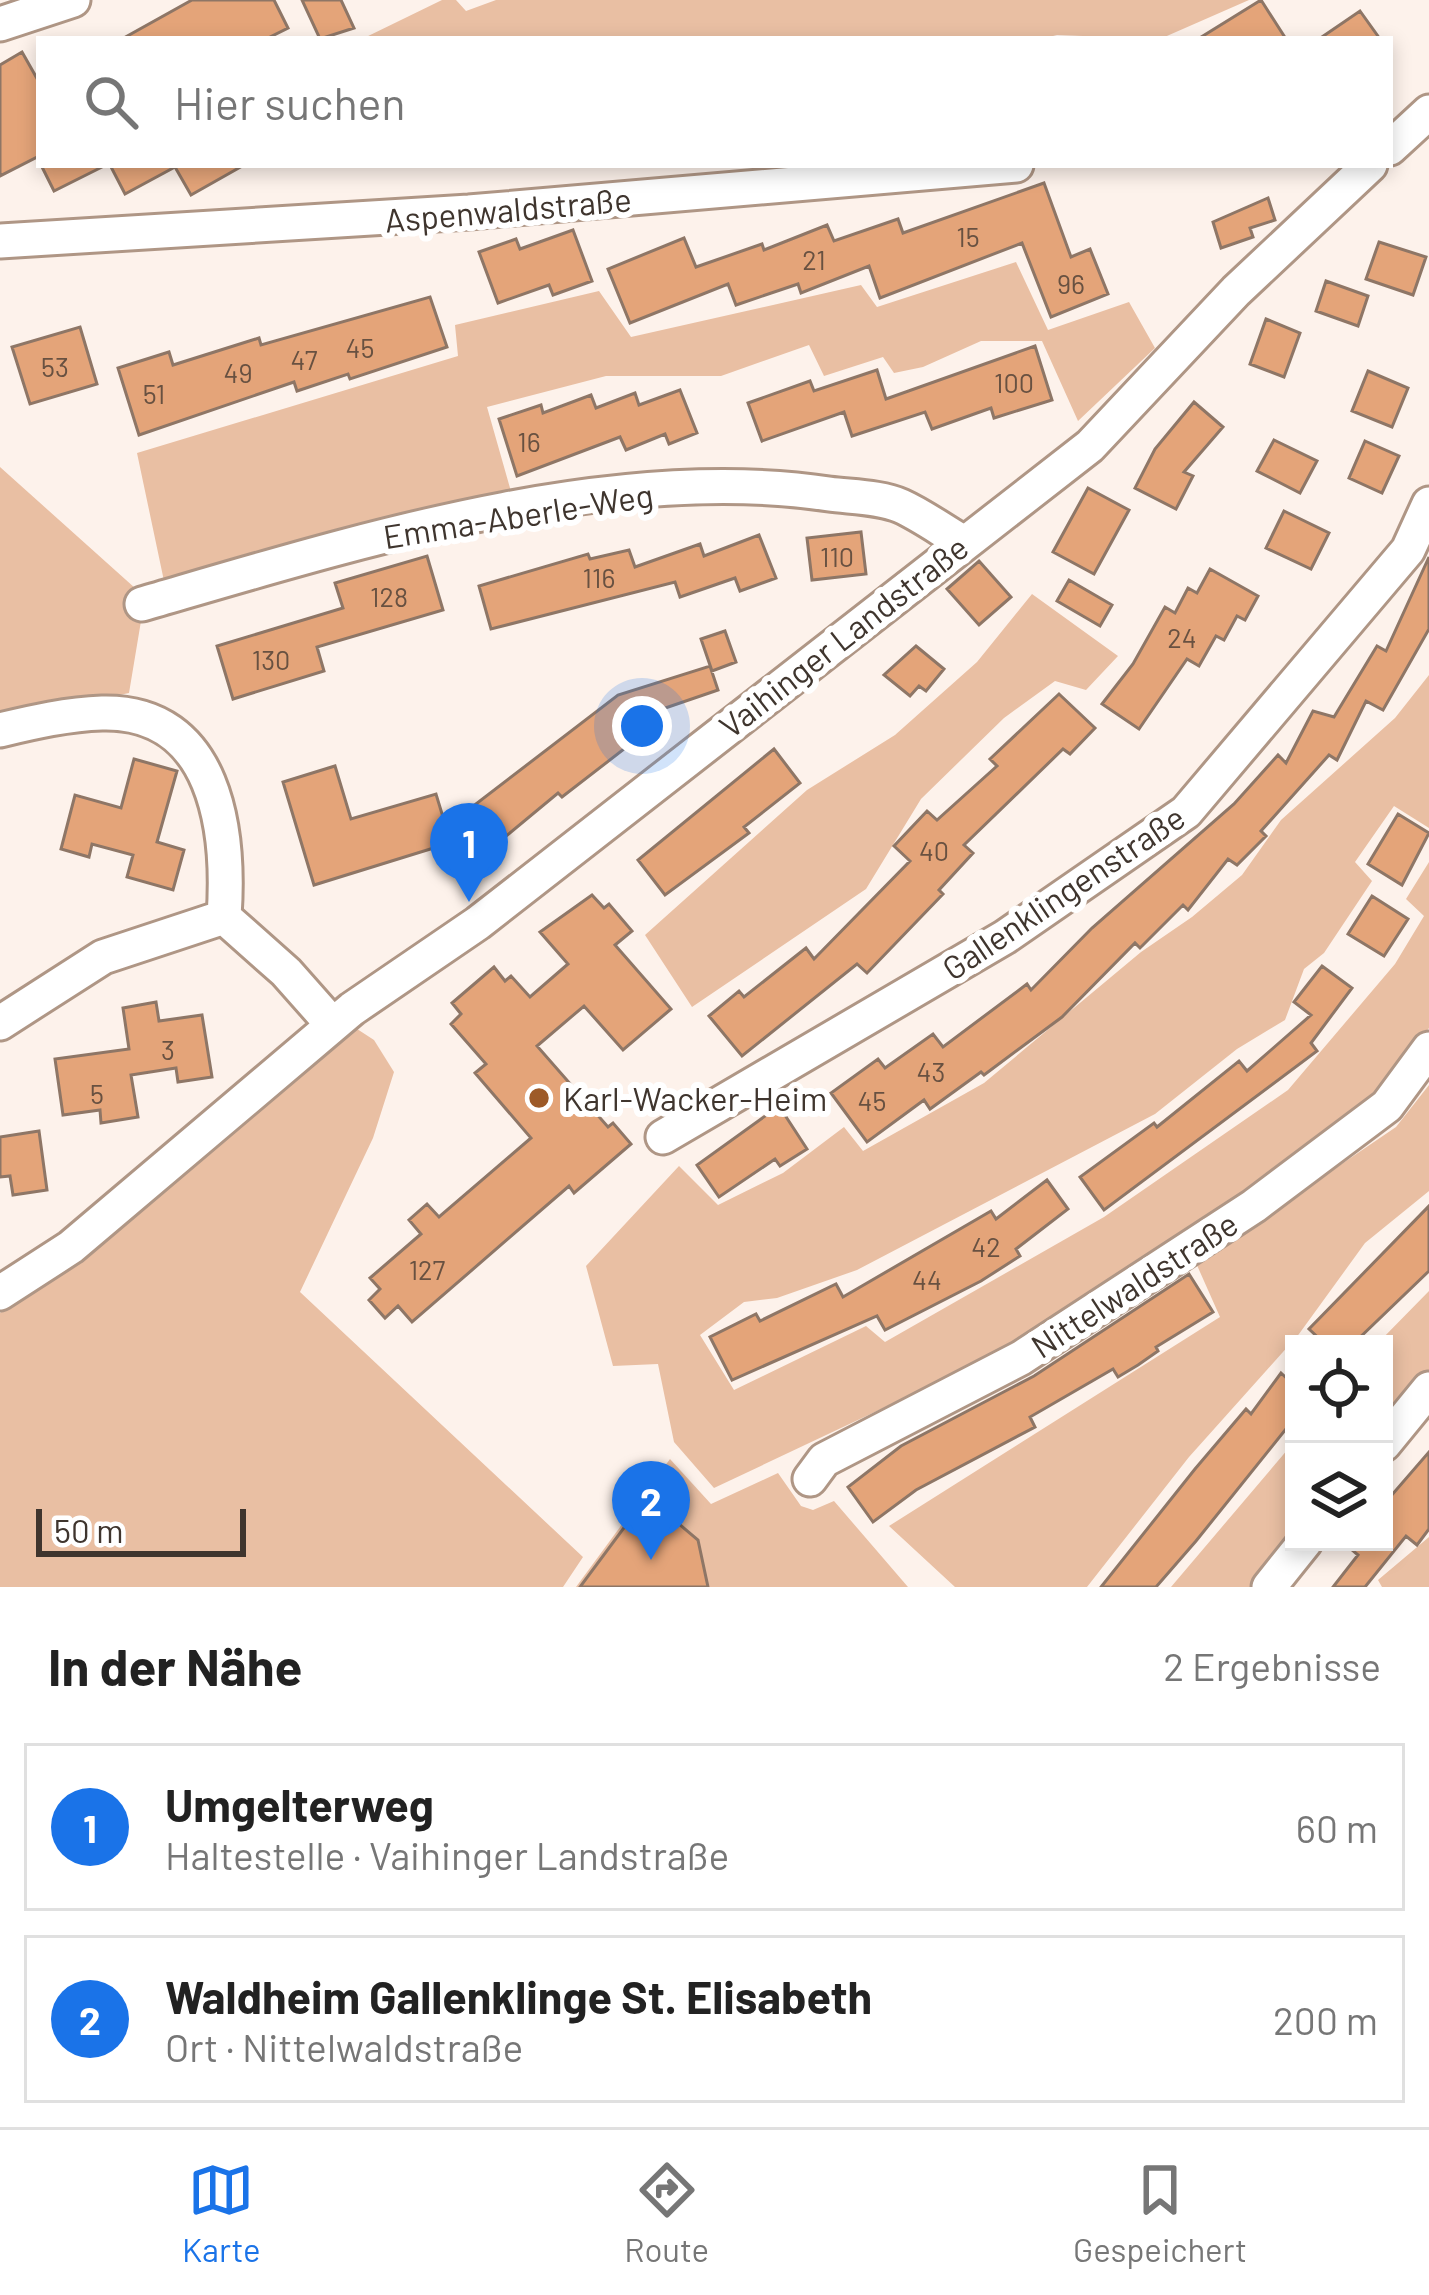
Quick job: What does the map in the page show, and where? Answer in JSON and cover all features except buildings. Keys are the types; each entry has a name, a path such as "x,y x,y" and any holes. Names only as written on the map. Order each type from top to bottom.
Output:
{"street":[{"path":"0,24 74,0"},
{"path":"1393,145 1429,112"},
{"name":"Aspenwaldstraße","path":"0,242 398,218 981,168"},
{"name":"Vaihinger Landstraße","path":"0,1293 71,1247 332,1024 478,922 1090,446 1236,291 1367,168"},
{"name":"Emma-Aberle-Weg","path":"142,604 338,547 470,517 636,492 786,487 898,505 964,543"},
{"name":"Gallenklingenstraße","path":"664,1138 1005,937 1186,812 1408,550 1429,504"},
{"path":"0,730 106,712 153,722 192,752 217,797 227,846 224,917"},
{"path":"224,917 286,972 332,1024"},
{"path":"0,1023 103,957 224,917"},
{"name":"Nittelwaldstraße","path":"810,1478 824,1460 1022,1358 1255,1206 1387,1106 1429,1049"},
{"path":"1385,1443 1429,1389"},
{"path":"1269,1587 1298,1551"}],"shaded area":[{"path":"442,0 456,0 466,11 496,0 1249,0 1167,36 368,36"},
{"path":"1016,262 1048,330 1129,302 1155,348 1078,421 1042,341 981,341 923,367 894,373 883,357 824,376 809,345 721,376 606,376 487,407 512,495 164,581 137,453 458,356 455,325 599,291 631,337 861,285 877,307"},
{"path":"0,467 145,597 129,693 0,720"},
{"path":"1032,594 1118,656 1086,690 1055,681 1004,718 921,799 866,889 692,1007 645,935 807,790 895,735 977,662"},
{"path":"1429,675 1429,828 1394,806 1355,862 1372,881 1324,953 1304,969 1285,1020 1237,1049 1155,1114 857,1270 777,1298 744,1302 700,1335 734,1390 866,1326 885,1342 1104,1217 1288,1090 1395,964 1424,916 1406,899 1429,862 1429,1028 1371,1106 1247,1195 1021,1343 714,1488 674,1442 658,1364 613,1366 586,1266 679,1166 718,1205 783,1173 844,1127 863,1151 984,1083 1242,875 1281,820 1395,718"},
{"path":"354,1027 374,1040 394,1072 373,1138 300,1292 583,1557 563,1587 0,1587 0,1313"},
{"path":"1429,1085 1429,1191 1365,1243 1298,1335 1285,1335 1285,1350 1189,1457 1087,1587 955,1587 889,1526 1220,1317 1196,1263 1396,1127"},
{"path":"1429,1291 1429,1375 1393,1418 1393,1335 1386,1335"},
{"path":"1285,1453 1285,1548 1252,1587 1171,1587"},
{"path":"670,1459 711,1504 778,1473 801,1506 813,1510 834,1501 908,1587 576,1587"},
{"path":"1429,1537 1429,1587 1382,1587 1378,1580"}],"place":[{"name":"Umgelterweg","path":"469,902"},
{"name":"Karl-Wacker-Heim","path":"539,1098"},
{"name":"Waldheim Gallenklinge St. Elisabeth","path":"651,1560"}]}
